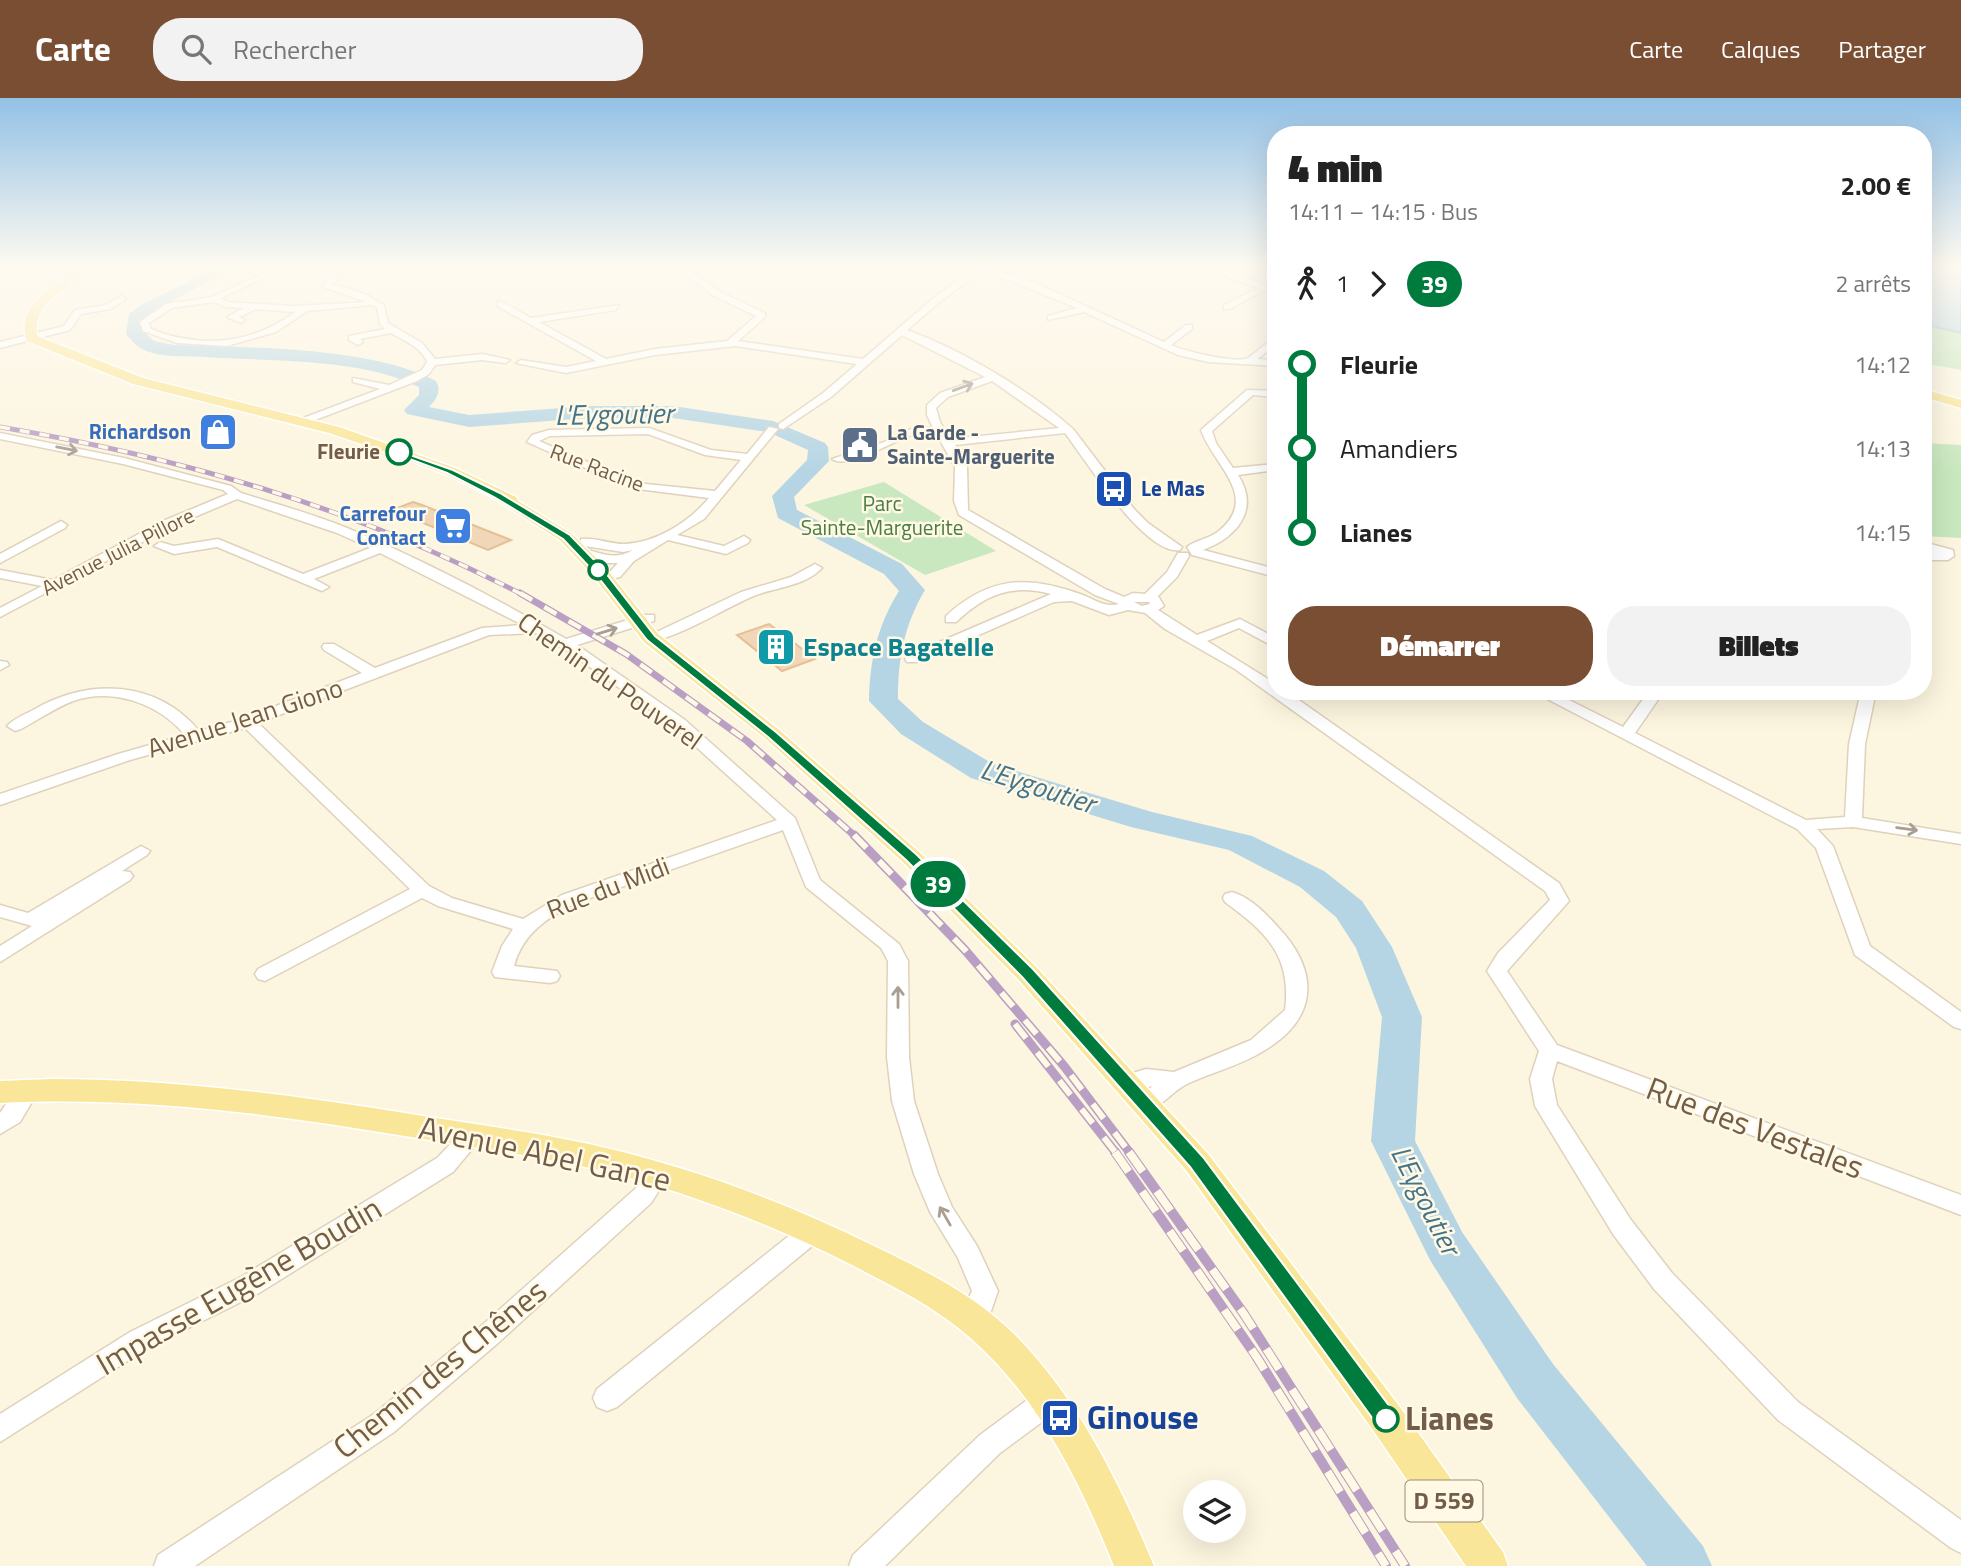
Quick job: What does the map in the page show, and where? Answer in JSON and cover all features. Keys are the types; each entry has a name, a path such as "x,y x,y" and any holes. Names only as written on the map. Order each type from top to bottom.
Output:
{"main road":[{"name":"D 559","path":"30,337 138,381 302,422 425,461 497,495 594,553 615,574 643,620"},
{"path":"1932,396 1961,404"},
{"name":"D 559","path":"594,553 662,644 772,734 911,857 1027,973 1136,1093 1196,1162 1399,1437 1489,1566"},
{"name":"Avenue Abel Gance","path":"14,1091 95,1088 181,1093 258,1101 472,1136 586,1156 657,1174 735,1199 814,1230 898,1273 972,1319 998,1342 1048,1401 1109,1506 1134,1566"}],"street":[{"path":"0,345 36,336"},
{"path":"157,336 164,339 210,345 257,336"},
{"path":"358,342 352,338 364,336"},
{"path":"302,422 426,372 432,362 430,355 401,336"},
{"path":"560,336 605,362"},
{"path":"735,343 732,341 738,336"},
{"path":"615,574 629,558 700,516 748,457 778,427 827,396 895,336"},
{"path":"909,336 992,378 1050,414 1068,430 1147,531 1188,551 1267,571"},
{"path":"1141,336 1193,356 1267,363"},
{"path":"1164,346 1178,336"},
{"path":"521,363 556,370 655,352 735,343 865,362"},
{"path":"1252,362 1253,357 1267,347"},
{"path":"432,362 482,357 505,359"},
{"path":"992,378 944,395 931,407 931,415 962,469 959,500 963,512 1100,592 1128,605"},
{"path":"1251,379 1251,392"},
{"path":"356,380 389,388"},
{"path":"1149,603 1188,551 1208,544 1230,528 1244,508 1244,499 1230,472 1209,444 1206,430 1251,392 1267,393"},
{"path":"838,459 888,444 916,430 931,415"},
{"name":"Rue Racine","path":"718,495 634,486 532,442 536,437 550,433 578,430 649,431 709,453 748,457"},
{"path":"916,430 945,437 1068,430"},
{"name":"Chemin du Pouverel","path":"0,436 124,461 208,482 227,488 237,495 331,526 381,548 502,608 565,644 679,723 789,822 812,883 889,944 898,961 898,1057 903,1101 937,1199 979,1275 985,1292 981,1306 972,1319"},
{"path":"1230,472 1267,468"},
{"name":"Avenue Julia Pillore","path":"0,613 167,524 237,495"},
{"path":"0,559 61,525"},
{"path":"667,536 726,551 744,540"},
{"path":"160,546 174,550 218,543 322,587"},
{"path":"594,553 651,544"},
{"path":"1932,547 1955,553"},
{"path":"305,578 381,548"},
{"path":"594,553 629,558"},
{"path":"1932,556 1955,553"},
{"path":"662,644 688,626 759,589 796,580 814,568"},
{"path":"0,574 55,584"},
{"path":"951,619 966,601 1009,586 1048,587 1088,600 1109,611 1128,605 1149,603 1195,641 1240,666 1267,685"},
{"path":"912,659 1052,598 1088,600"},
{"path":"488,631 502,619 502,608"},
{"path":"565,644 643,620"},
{"path":"1195,641 1240,623 1267,639"},
{"name":"Avenue Jean Giono","path":"0,800 124,757 248,722 488,631 538,629"},
{"path":"329,647 374,674"},
{"path":"15,726 67,698 85,693 105,692 143,700 167,710 195,737"},
{"path":"1288,700 1552,887 1560,901 1505,958 1497,971 1550,1050 1541,1080 1546,1106 1622,1227 1662,1281 1788,1412 1961,1538"},
{"path":"1557,700 1802,825 1824,846 1862,950 1961,1023"},
{"path":"1626,734 1651,700"},
{"path":"1853,822 1857,744 1867,700"},
{"path":"248,722 422,890 445,902 524,926"},
{"name":"Rue du Midi","path":"550,976 502,972 506,955 524,926 536,916 569,899 789,822"},
{"path":"1802,825 1853,822 1961,839"},
{"path":"0,911 30,920 141,851"},
{"path":"0,955 124,876"},
{"path":"265,974 422,890"},
{"path":"1136,1093 1176,1080 1258,1045 1295,1011 1298,988 1296,973 1287,952 1262,920 1232,898"},
{"name":"Rue des Vestales","path":"1550,1050 1961,1205"},
{"path":"0,1125 12,1116 14,1091"},
{"name":"Impasse Eugène Boudin","path":"0,1429 139,1340 250,1285 445,1165 472,1136"},
{"name":"Chemin des Chênes","path":"169,1566 384,1423 489,1335 643,1196 657,1174"},
{"path":"607,1398 814,1230"},
{"path":"864,1566 990,1444 1048,1401"}],"green space":[{"path":"1932,336 1961,336 1961,370 1932,365"},
{"path":"1932,443 1961,445 1961,538 1932,536"},
{"name":"Parc Sainte-Marguerite","path":"884,482 996,551 925,575 804,505"}],"building":[{"name":"Carrefour Contact","path":"413,502 511,540 488,550 392,510"},
{"name":"Espace Bagatelle","path":"769,624 815,659 782,671 737,635"}],"waterway":[{"name":"L'Eygoutier","path":"137,336 148,345 174,350 336,361 384,367 429,385 428,397 414,410 469,421 589,412 673,412 773,427 818,447 818,461 783,496 786,513 893,569 912,590 892,630 884,685 884,701 912,728 982,771 1143,820 1240,843 1312,879 1349,909 1374,947 1402,1017 1393,1141 1446,1246 1535,1381 1683,1566"}],"railway":[{"path":"0,427 136,454 268,490 397,537 461,564 523,595"},
{"path":"520,593 626,654 747,741 856,837"},
{"path":"856,837 965,950 1064,1066 1130,1153"},
{"path":"1015,1024 1116,1153"},
{"path":"1115,1152 1256,1356 1386,1566"},
{"path":"1129,1152 1244,1314 1405,1566"}],"bus line":[{"name":"39","path":"399,452 450,471 497,495 566,537 598,570 651,638 772,734 911,857 1027,973 1196,1162 1386,1419"}],"place":[{"name":"Richardson","path":"218,432"},
{"name":"La Garde - Sainte-Marguerite","path":"860,445"},
{"name":"Fleurie","path":"399,452"},
{"name":"Le Mas","path":"1114,489"},
{"name":"Carrefour Contact","path":"453,526"},
{"name":"Espace Bagatelle","path":"776,647"},
{"name":"Ginouse","path":"1060,1418"},
{"name":"Lianes","path":"1386,1419"}]}
